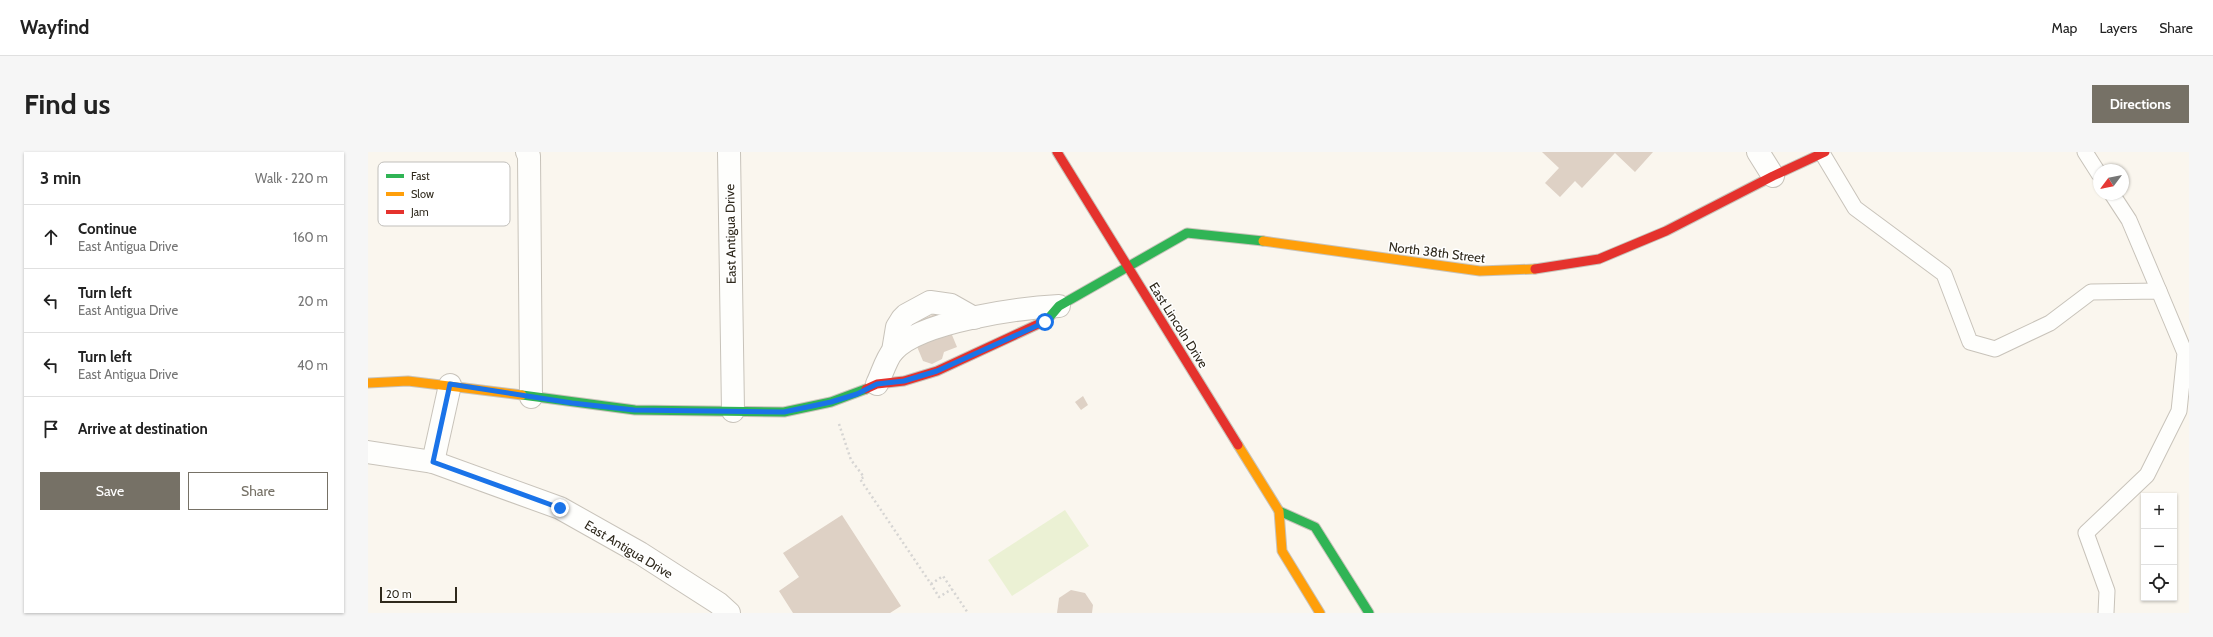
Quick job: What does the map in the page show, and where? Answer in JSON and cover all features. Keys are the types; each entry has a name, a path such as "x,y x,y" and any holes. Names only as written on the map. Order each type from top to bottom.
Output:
{"street":[{"path":"527,152 529,156 531,397"},
{"name":"East Antigua Drive","path":"729,152 733,411"},
{"name":"East Lincoln Drive","path":"1057,152 1278,511 1282,551 1320,613"},
{"path":"1758,152 1773,176"},
{"name":"North 38th Street","path":"1128,267 1187,233 1315,247 1390,260 1480,271 1536,269 1599,259 1666,231 1773,176 1824,153"},
{"path":"368,383 408,381 450,384 531,397 634,410 685,412 784,412 831,402 857,394 877,384 904,381 937,371 1045,322 1065,303 1128,267"},
{"path":"877,384 893,351 897,327 902,319 906,315 930,302 951,305 974,318 1065,303"},
{"path":"433,462 450,384"},
{"name":"East Antigua Drive","path":"368,452 433,462 560,508 640,553 718,603 729,613"},
{"path":"1278,511 1315,527 1369,613"}],"lane":[{"path":"2085,152 2093,165"},
{"path":"1824,153 1855,208 1944,274 1970,342 1995,349 2050,322 2091,292 2159,291"},
{"path":"2106,613 2107,591 2086,533 2147,475 2179,411 2185,353 2129,220 2116,200"}],"path":[{"path":"841,430 851,460 864,477 860,480 939,597 952,589"},
{"path":"931,584 943,576 968,613"}],"green space":[{"path":"1065,510 1089,546 1012,596 988,560"}],"building":[{"path":"1542,152 1653,152 1635,172 1615,153 1582,188 1575,181 1560,197 1545,183 1559,168"},
{"path":"942,311 957,347 944,352 942,359 932,364 923,361 908,325"},
{"path":"1083,396 1088,405 1081,410 1075,402"},
{"path":"842,515 901,606 890,613 793,613 779,591 799,577 783,553"},
{"path":"1071,590 1085,593 1093,605 1092,613 1057,613 1059,598"}],"traffic: fast":[{"path":"1047,320 1059,306 1187,233 1263,241"},
{"path":"522,395 635,410 784,412 831,402 866,389"},
{"path":"1279,511 1315,527 1369,613"}],"traffic: slow":[{"path":"1263,241 1480,271 1535,269"},
{"path":"368,383 408,381 522,395"},
{"path":"1238,445 1279,511 1282,551 1320,613"}],"traffic: jam":[{"path":"1057,152 1238,445"},
{"path":"1535,269 1599,259 1666,231 1773,176 1825,152"},
{"path":"866,389 877,384 904,381 937,371 1047,320"}],"route":[{"path":"560,508 433,462 450,384 572,403 634,410 685,412 784,412 831,402 857,394 877,384 904,381 937,371 1045,322"}]}
